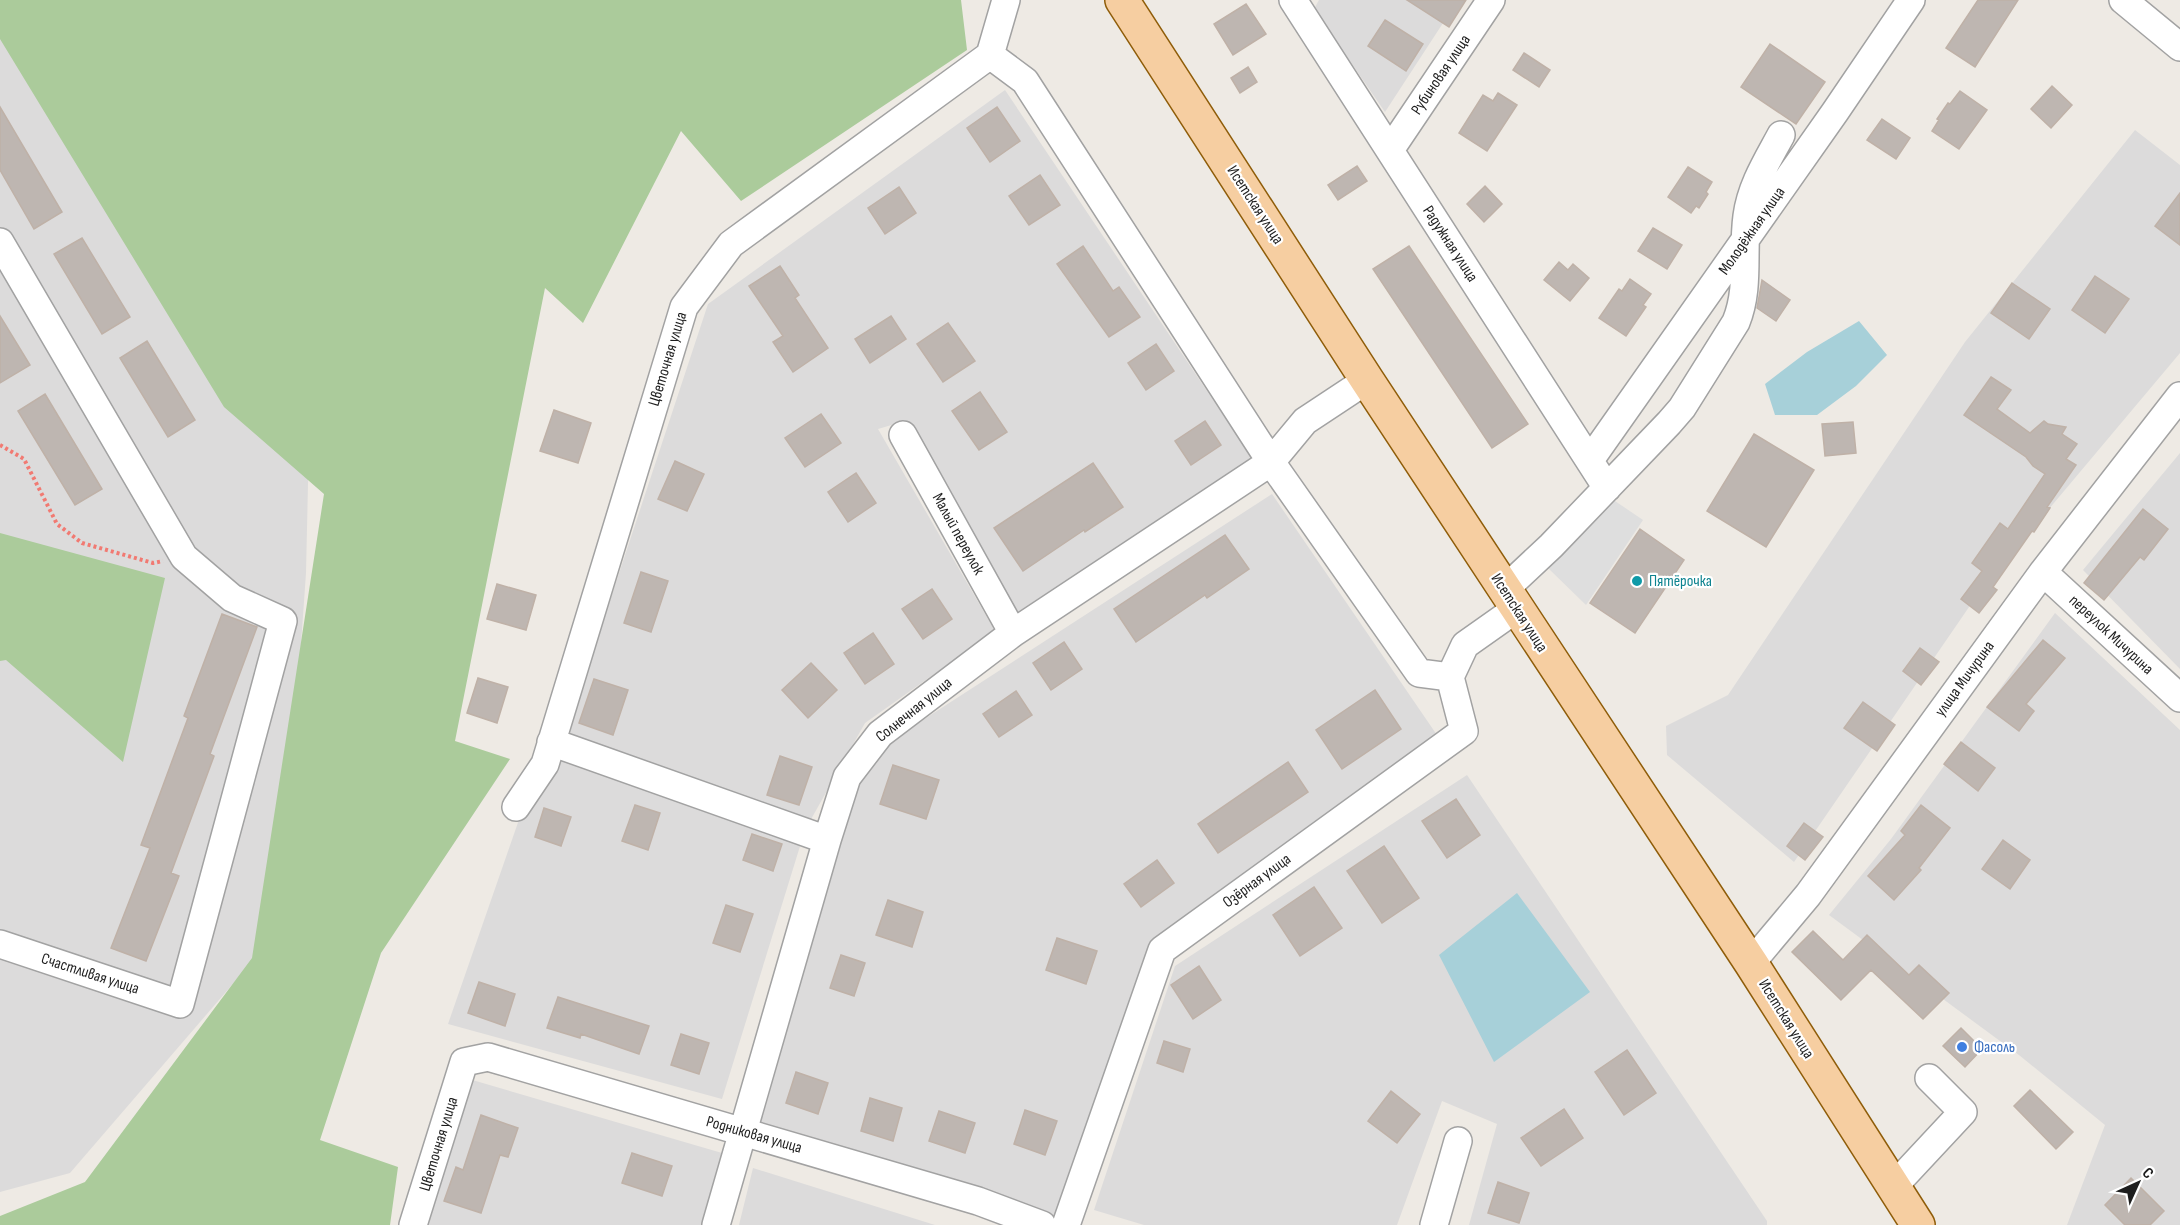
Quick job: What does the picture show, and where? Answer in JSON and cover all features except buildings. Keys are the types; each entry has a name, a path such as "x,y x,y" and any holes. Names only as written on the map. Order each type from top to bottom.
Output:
{"main road":[{"name":"Исетская улица","path":"1122,0 1510,599 1751,963 1918,1225"}],"street":[{"path":"1006,0 990,56 1025,81 1271,462 1419,673 1450,677 1465,645 1510,599 1607,488 1682,408 1736,322 1742,307 1745,292 1744,242 1747,214 1755,185 1781,135"},
{"name":"Радужная улица","path":"1293,0 1607,488"},
{"name":"Рубиновая улица","path":"1390,150 1491,0"},
{"name":"Молодёжная улица","path":"1590,460 1911,0"},
{"path":"2123,0 2180,47"},
{"name":"Цветочная улица","path":"516,807 544,764 684,307 731,244 990,56"},
{"path":"0,242 184,557"},
{"name":"Солнечная улица","path":"716,1225 847,777 880,734 1013,633 1271,462 1305,421 1367,380"},
{"name":"улица Мичурина","path":"1751,963 1808,895 2043,572 2180,396"},
{"name":"Малый переулок","path":"903,435 1013,633"},
{"name":"Счастливая улица","path":"0,944 180,1004 283,621 232,598 184,557"},
{"name":"переулок Мичурина","path":"2043,572 2180,698"},
{"name":"Озёрная улица","path":"1066,1225 1162,950 1464,731 1450,677"},
{"path":"551,742 827,840"},
{"name":"Родниковая улица","path":"464,1062 488,1057 978,1201 1041,1225"},
{"name":"Цветочная улица","path":"413,1225 464,1062"},
{"path":"1893,1187 1964,1112 1929,1078"},
{"path":"1434,1225 1458,1141"}],"path":[{"path":"0,445 24,459 57,524 82,543 153,563 184,557"}],"shaded area":[{"path":"0,0 309,440 306,573 281,928 70,1173 0,1192"},
{"path":"1319,0 1458,0 1385,112 1314,9"},
{"path":"1005,90 1252,458 1014,615 905,421 878,429 995,631 865,723 805,830 722,1099 448,1024 522,811 559,755 708,304"},
{"path":"2135,130 2180,165 2180,353 1980,591 1794,862 1667,755 1666,726 1728,695 1965,342"},
{"path":"2180,453 2180,669 2083,570"},
{"path":"1272,494 1439,738 1157,944 1055,1217 756,1123 862,773 892,740"},
{"path":"1612,499 1643,520 1586,605 1548,568"},
{"path":"2055,613 2180,730 2180,1225 2067,1225 2105,1125 2019,1055 1829,915 1891,839"},
{"path":"1467,775 1767,1221 1767,1225 1469,1225 1497,1124 1442,1101 1397,1225 1144,1225 1094,1210 1175,966"},
{"path":"469,1079 722,1153 701,1225 424,1225"},
{"path":"753,1168 935,1225 739,1225"}],"green space":[{"path":"0,0 961,0 967,50 741,201 681,131 583,323 545,288 455,741 510,759 381,953 320,1140 398,1167 390,1225 0,1225 0,1216 85,1182 252,958 324,494 224,407 0,39"},
{"path":"0,533 165,578 123,762 6,660 0,661"}],"water":[{"path":"1859,321 1887,355 1856,386 1817,415 1775,415 1765,384 1807,352"},
{"path":"1517,893 1590,992 1494,1062 1439,955"}],"place":[{"name":"Пятёрочка","path":"1637,581"},
{"name":"Фасоль","path":"1962,1047"}]}
